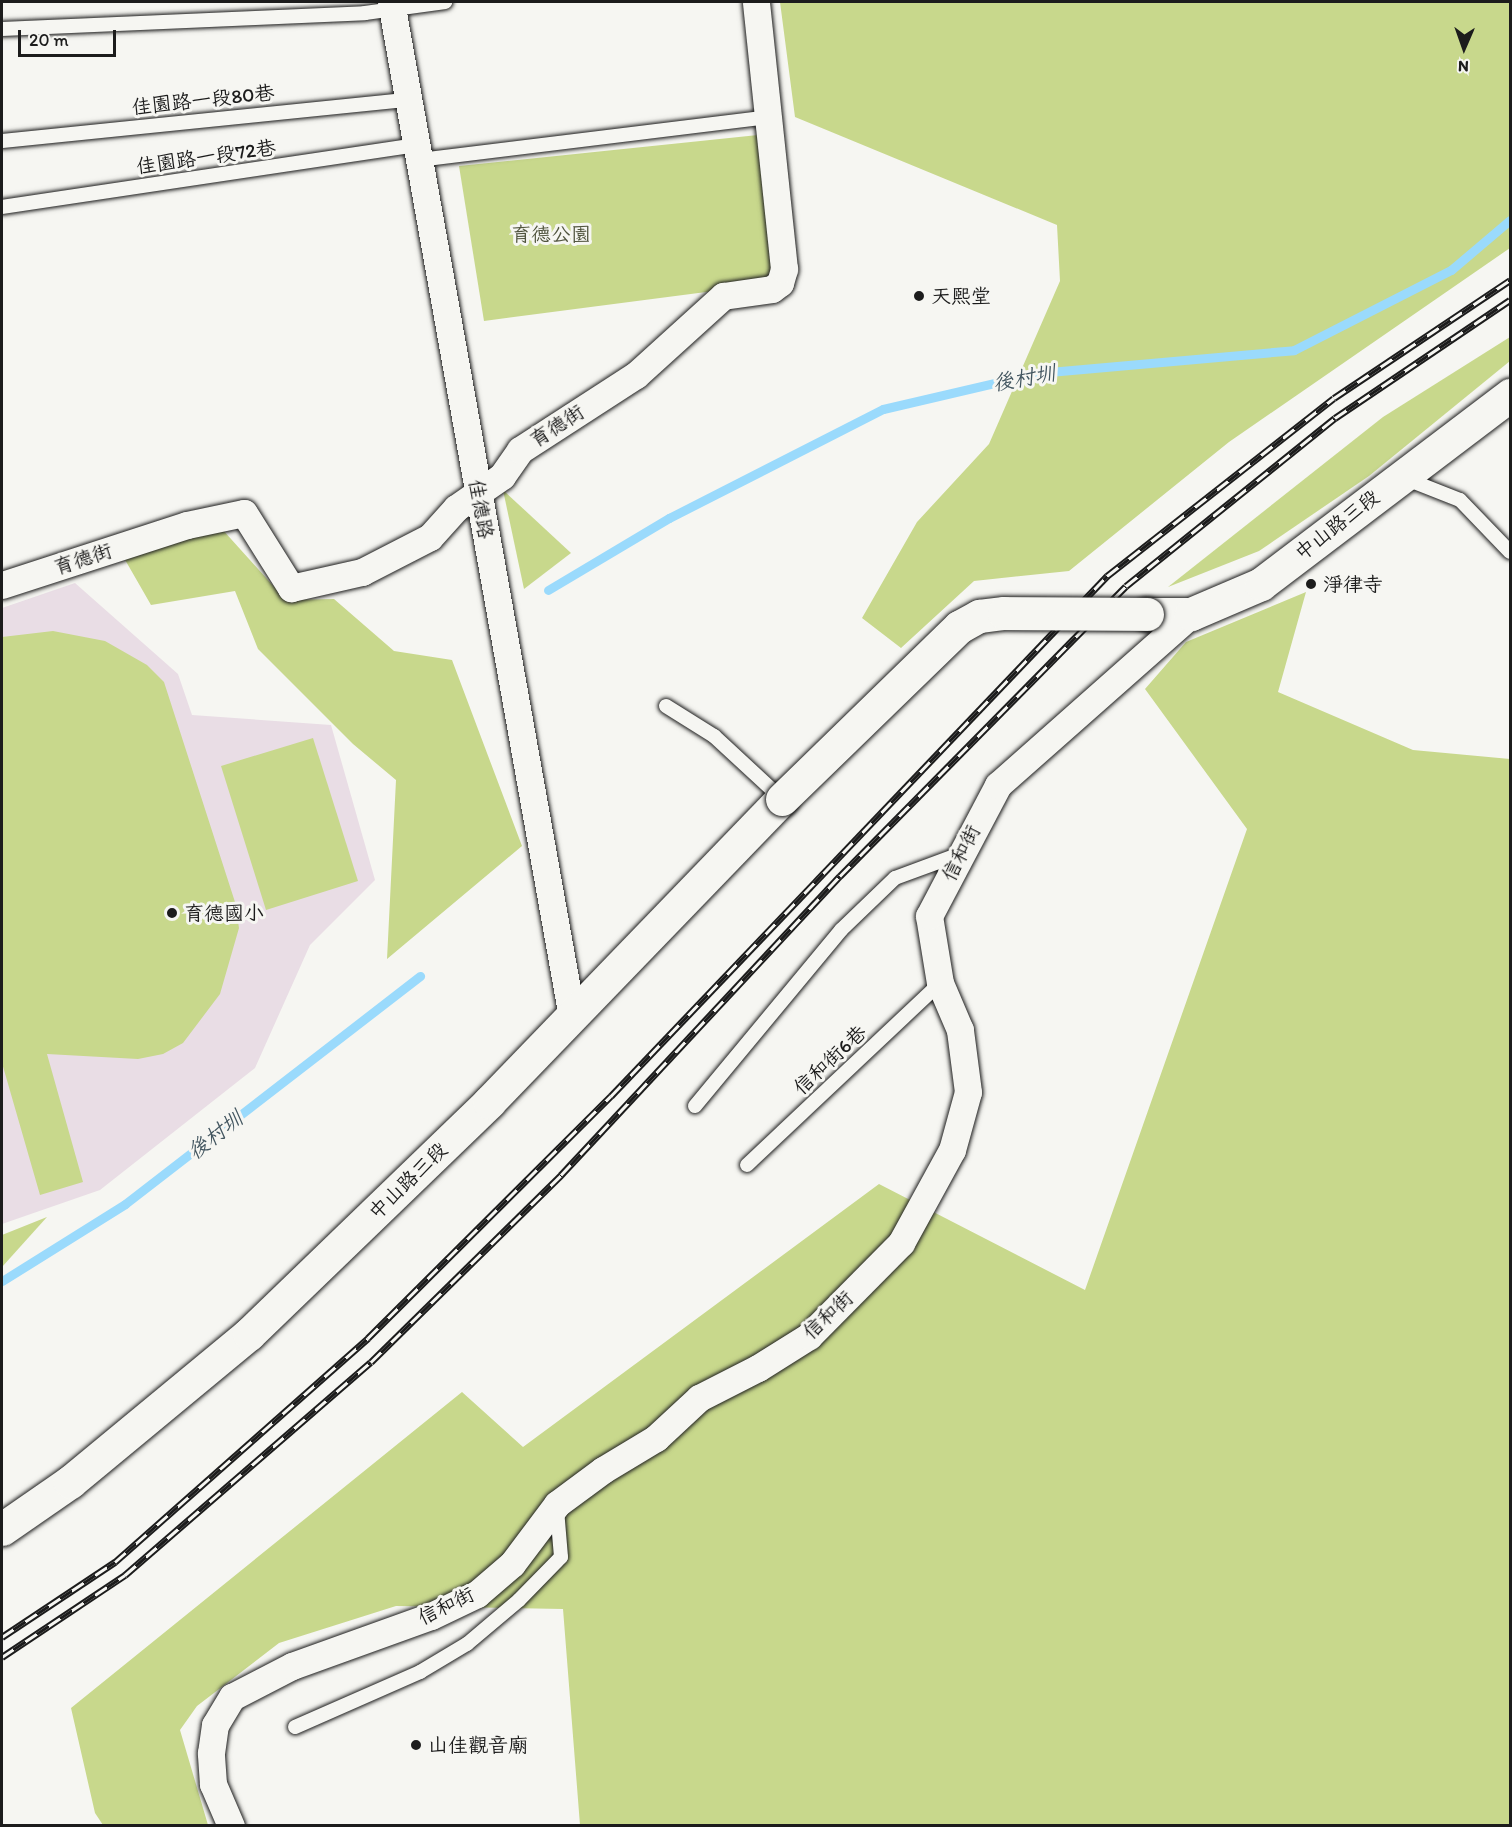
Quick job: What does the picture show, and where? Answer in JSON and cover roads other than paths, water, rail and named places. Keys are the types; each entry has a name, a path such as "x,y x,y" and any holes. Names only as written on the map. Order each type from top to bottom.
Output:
{"main road":[{"name":"中山路三段","path":"2,1529 70,1482 249,1334 489,1102 782,799 959,627 980,616 1004,612 1191,614 1261,584 1399,476 1510,395"}],"street":[{"name":"育德街","path":"2,585 186,525 244,513 291,588 362,572 430,537 456,508 502,476 520,450 636,375 723,296 772,289 780,283 784,269 756,2"},
{"name":"佳德路","path":"392,6 572,1017"},
{"name":"信和街","path":"231,1826 213,1784 211,1753 215,1725 232,1697 291,1666 431,1616 477,1594 512,1564 557,1504 603,1470 656,1438 699,1398 758,1368 809,1336 901,1243 952,1150 968,1092 960,1030 940,983 929,916 998,785 1191,614"}],"lane":[{"path":"2,29 445,2"},
{"name":"佳園路一段80巷","path":"2,141 408,100"},
{"name":"佳園路一段72巷","path":"2,207 418,152 769,117"},
{"path":"1399,476 1460,500 1510,552"},
{"path":"666,706 714,736 782,799"},
{"path":"695,1106 704,1091 841,930 895,878 962,853"},
{"name":"信和街6巷","path":"747,1165 940,983"},
{"path":"295,1727 420,1672 467,1644 519,1600 561,1557 557,1504"}],"waterway":[{"name":"後村圳","path":"548,590 669,518 883,409 1038,373 1294,350 1451,270 1510,220"},
{"name":"後村圳","path":"2,1281 125,1204 420,976"}],"railway":[{"path":"2,1637 115,1562 368,1338 611,1096 1107,576 1334,398 1510,280"},
{"path":"2,1657 125,1575 371,1362 561,1175 840,876 1126,586 1335,418 1510,300"}],"place":[{"name":"天熙堂","path":"919,296"},
{"name":"淨律寺","path":"1311,584"},
{"name":"育德國小","path":"172,913"},
{"name":"山佳觀音廟","path":"416,1745"}],"park label":[{"name":"育德公園","path":"551,234"}]}
